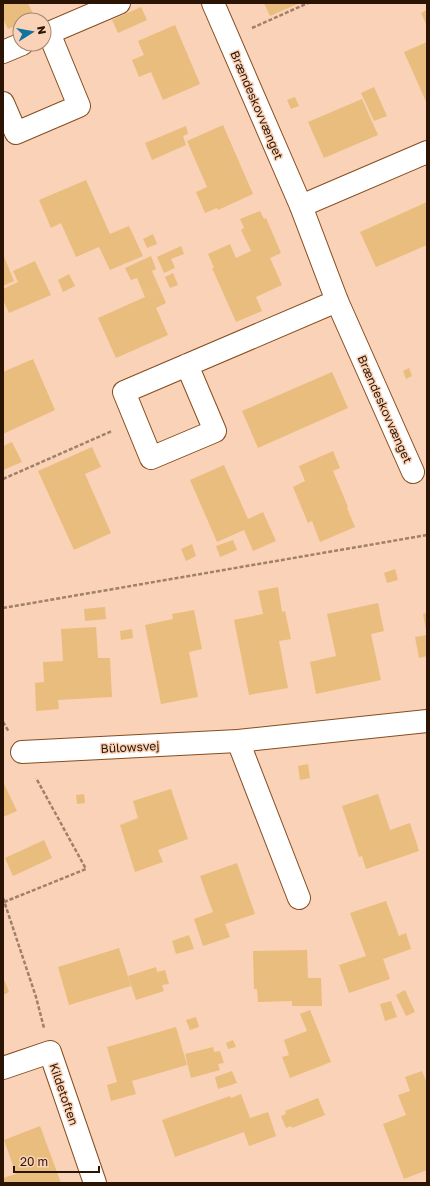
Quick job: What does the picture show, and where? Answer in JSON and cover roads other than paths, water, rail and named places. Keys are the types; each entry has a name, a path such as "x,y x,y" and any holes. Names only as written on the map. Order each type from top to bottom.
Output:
{"street":[{"path":"52,31 119,3"},
{"name":"Brændeskovvænget","path":"213,3 301,206 338,301 413,472"},
{"path":"3,103 16,133 79,106 52,47"},
{"path":"301,206 427,152"},
{"path":"187,365 215,431 151,458 124,392 187,365 338,301"},
{"name":"Bülowsvej","path":"22,752 238,741 427,722"},
{"path":"238,741 299,898"},
{"name":"Kildetoften","path":"3,1068 50,1052 96,1183"}]}
